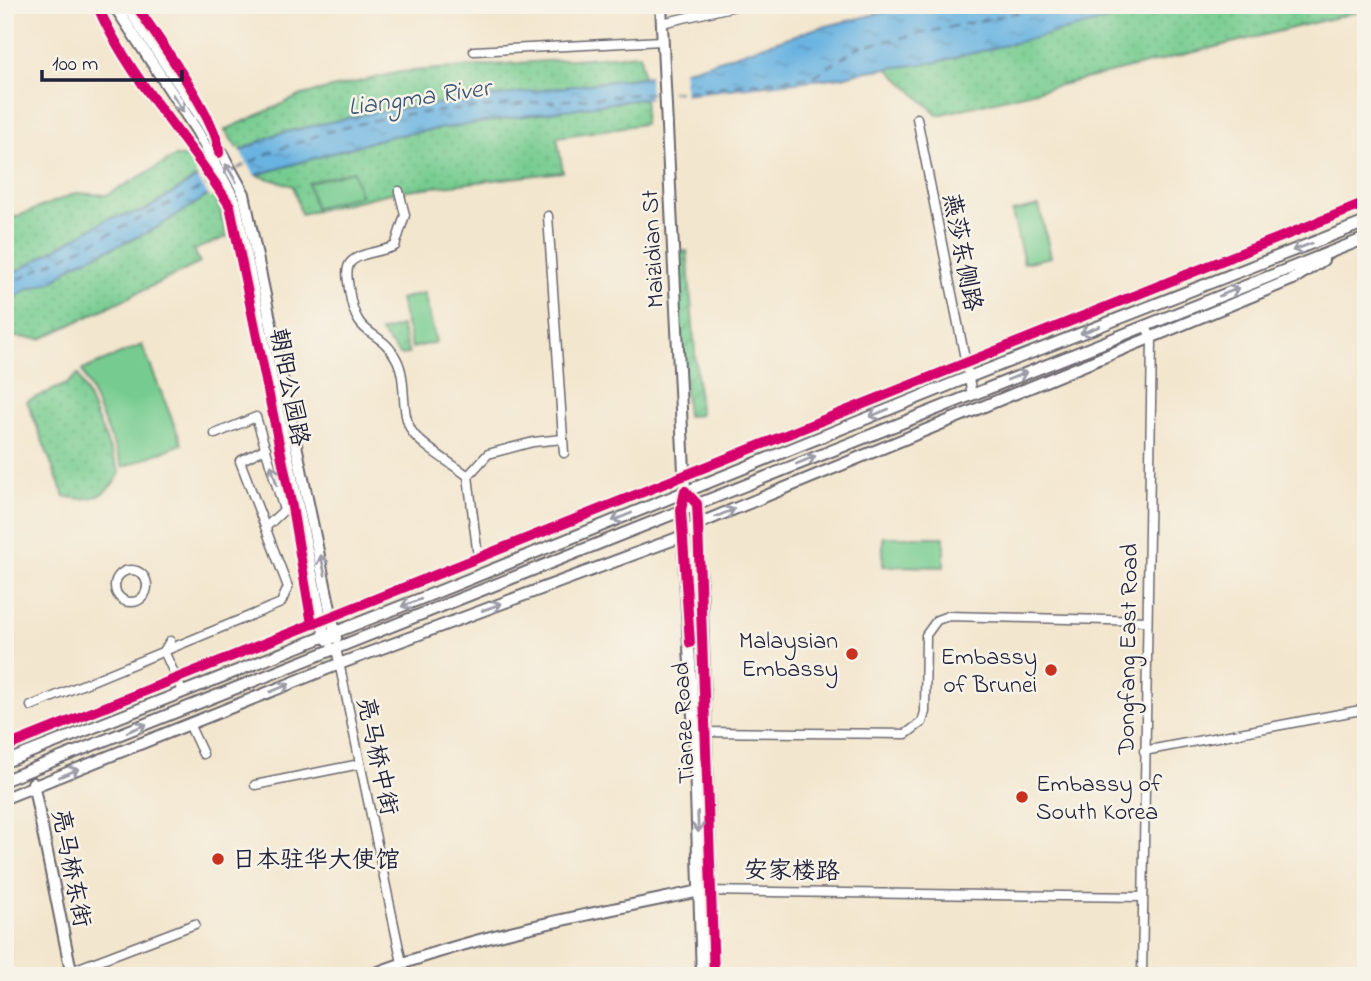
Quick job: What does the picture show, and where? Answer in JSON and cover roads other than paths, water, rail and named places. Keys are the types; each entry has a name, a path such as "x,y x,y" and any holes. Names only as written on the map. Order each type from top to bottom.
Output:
{"street":[{"path":"114,5 240,197 337,632 335,648"},
{"path":"126,5 206,125 214,155"},
{"name":"Maizidian St","path":"661,5 685,491"},
{"path":"662,23 740,5"},
{"path":"474,51 662,41"},
{"name":"燕莎东侧路","path":"917,118 972,394"},
{"path":"399,191 405,215 395,246 360,256 350,263 347,273 352,312 358,324 390,350 399,362 407,416 414,434 468,476 478,557"},
{"path":"240,197 325,637 335,648"},
{"path":"5,747 1366,204"},
{"path":"548,216 564,453"},
{"path":"5,762 325,637 969,377 1366,222"},
{"path":"5,780 1366,238"},
{"path":"5,798 339,664 683,536 698,524 1293,279 1343,247"},
{"name":"Dongfang East Road","path":"1142,976 1152,339 1146,325"},
{"path":"215,434 256,417 284,510"},
{"path":"468,476 488,454 533,442 563,439"},
{"path":"31,706 281,603 288,587 240,461 265,447"},
{"path":"685,491 697,504"},
{"name":"Tianze Road","path":"685,491 681,510 712,891 714,976"},
{"path":"266,527 284,510 300,503"},
{"name":"Tianze Road","path":"697,504 702,976"},
{"path":"124,572 141,573 147,580 146,595 132,603 123,601 116,593 117,578 124,572"},
{"path":"700,732 906,734 922,722 925,712 926,635 929,627 948,616 1147,621"},
{"path":"164,651 170,641"},
{"name":"亮马桥中街","path":"335,648 402,962"},
{"path":"164,651 182,691"},
{"path":"1144,751 1366,709"},
{"path":"190,724 203,754"},
{"path":"255,785 360,764"},
{"name":"亮马桥东街","path":"30,769 71,974"},
{"name":"安家楼路","path":"368,976 402,962 572,918 700,891 1143,897"},
{"path":"71,974 195,924"}],"water":[{"path":"913,5 1168,5 937,62 860,72 842,77 645,98 391,136 256,175 215,191 153,230 75,264 53,281 26,290 5,304 5,278 110,218 144,211 238,152 277,134 375,112 695,68 814,29"}],"place":[{"name":"Malaysian Embassy","path":"852,654"},
{"name":"Embassy of Brunei","path":"1051,670"},
{"name":"Embassy of South Korea","path":"1022,797"},
{"name":"日本驻华大使馆","path":"218,859"}],"water label":[{"name":"Liangma River","path":"419,96"}]}
